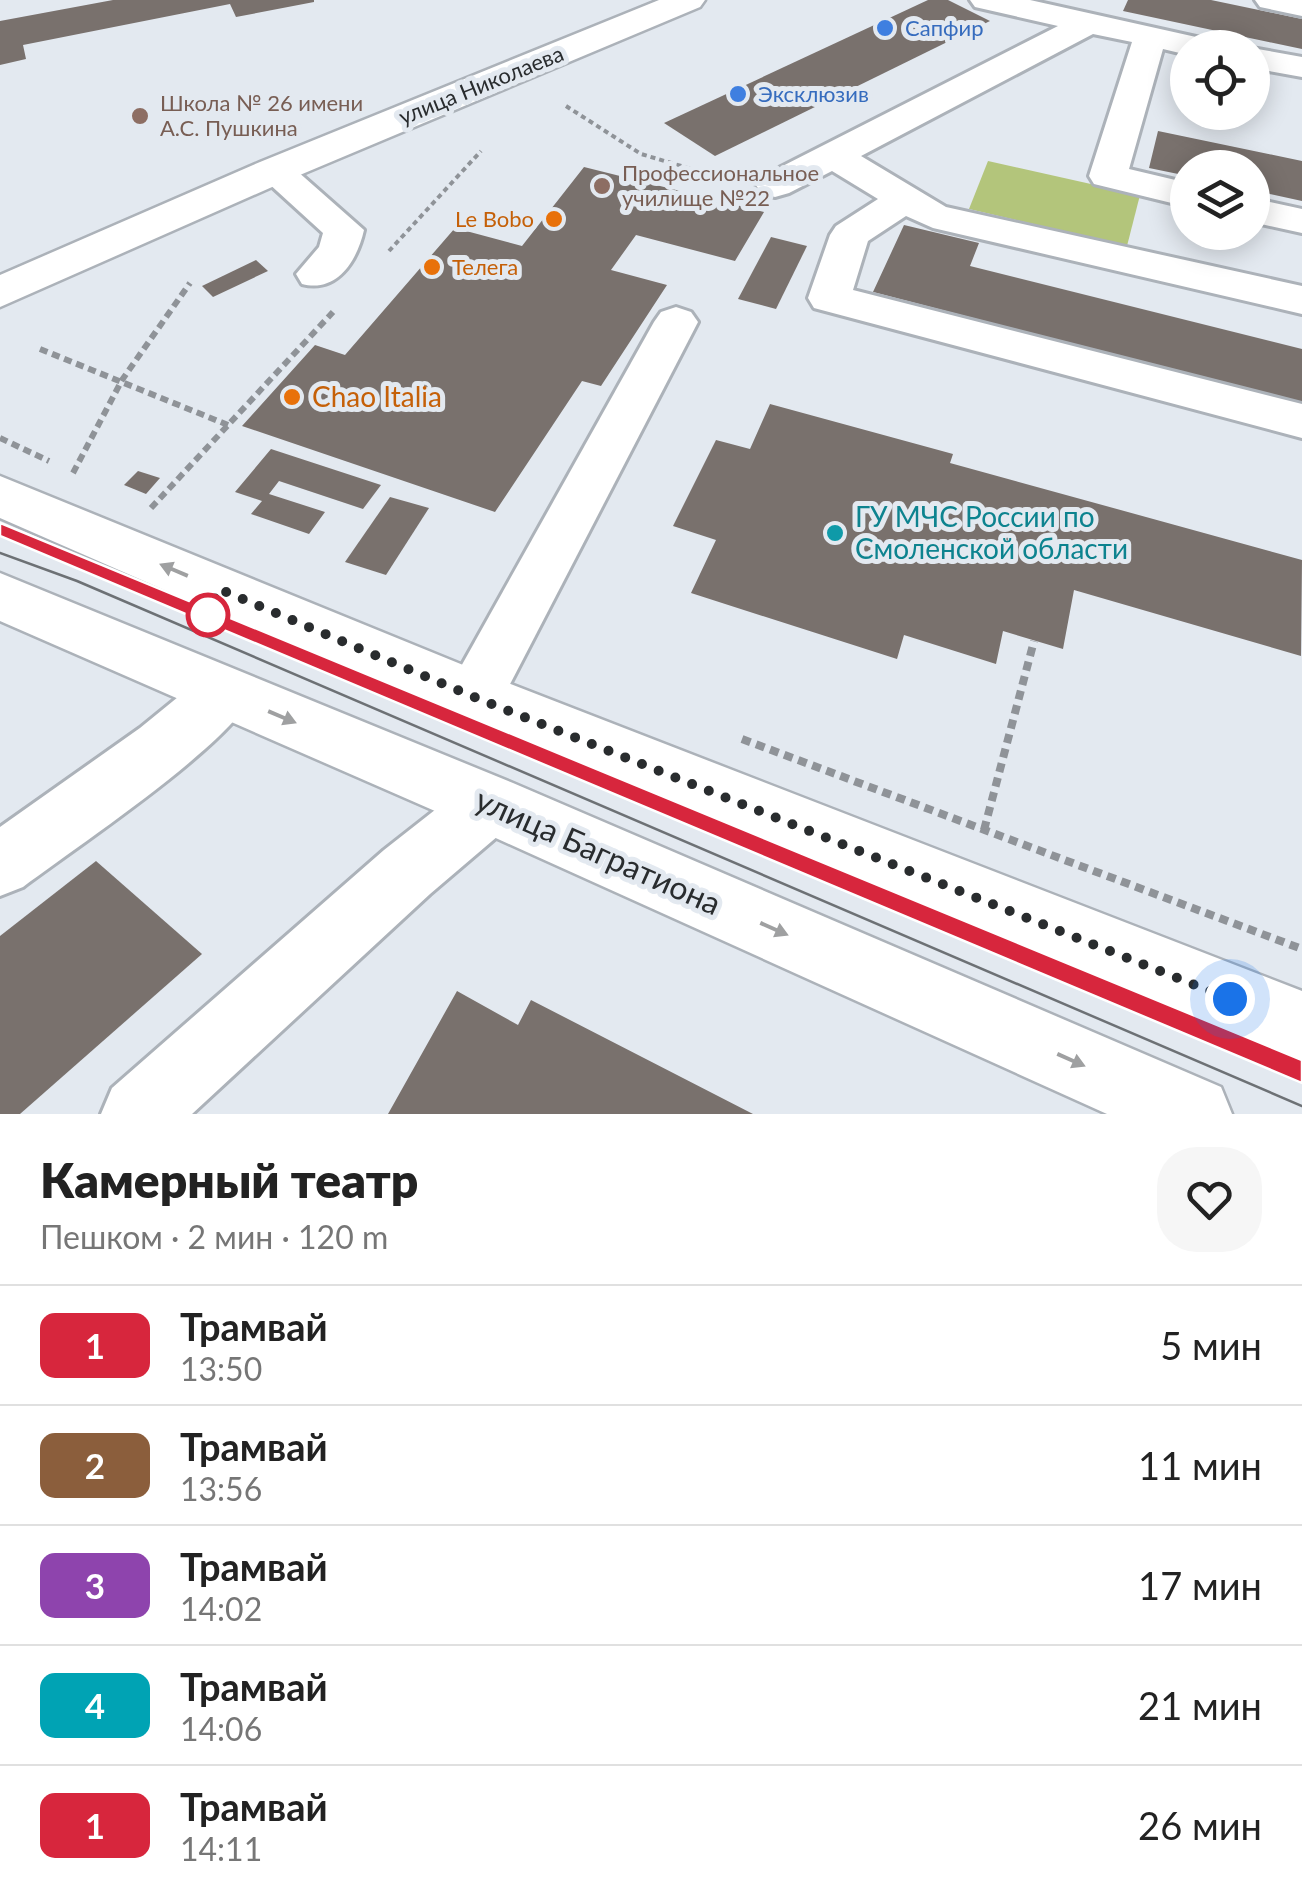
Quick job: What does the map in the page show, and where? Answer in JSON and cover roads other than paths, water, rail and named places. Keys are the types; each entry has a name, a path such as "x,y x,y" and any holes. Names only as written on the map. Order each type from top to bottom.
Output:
{"main road":[{"name":"улица Николаева","path":"0,292 274,171 688,0"},
{"path":"0,496 474,697 1302,1028"},
{"name":"улица Багратиона","path":"0,596 490,804 1194,1114"}],"street":[{"path":"986,0 1064,13 1170,41"},
{"path":"1271,0 1302,6"},
{"path":"775,185 833,155 1064,13"},
{"path":"1150,37 1108,176 1170,190"},
{"path":"1270,62 1302,68"},
{"path":"833,155 933,216 1302,300"},
{"path":"274,171 344,230 326,292"},
{"path":"905,199 850,235 829,298 1302,421"},
{"path":"1270,214 1302,221"},
{"path":"474,697 676,322"},
{"path":"0,865 161,747 225,693"},
{"path":"138,1114 407,872 490,804"}],"tram line":[{"path":"0,531 1302,1069"},
{"name":"1","path":"0,531 1302,1069"},
{"path":"0,553 77,581 1302,1106"}],"place":[{"name":"Сапфир","path":"885,28"},
{"name":"Эксклюзив","path":"738,94"},
{"name":"Школа № 26 имени А.С. Пушкина","path":"140,116"},
{"name":"Профессиональное училище №22","path":"602,186"},
{"name":"Le Bobo","path":"554,219"},
{"name":"Телега","path":"432,267"},
{"name":"Chao Italia","path":"292,397"},
{"name":"ГУ МЧС России по Смоленской области","path":"835,533"}]}
